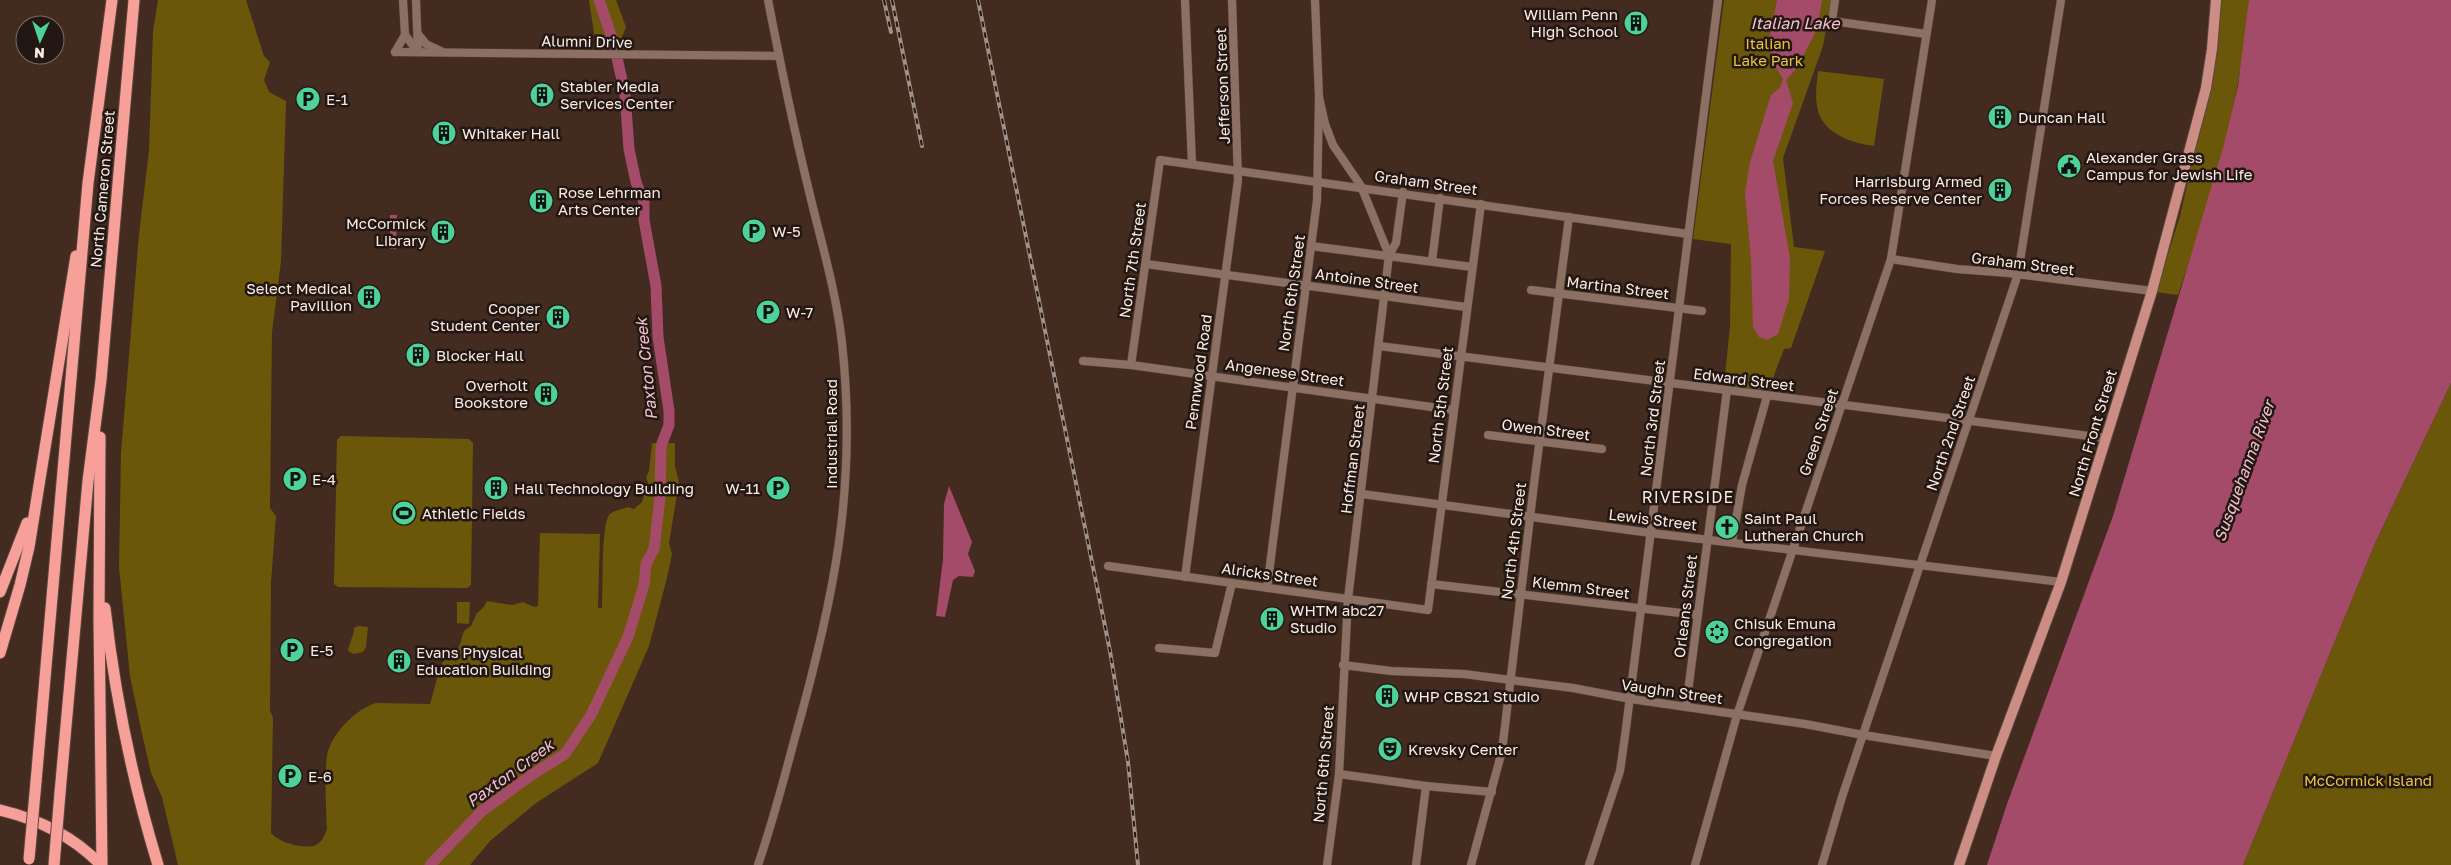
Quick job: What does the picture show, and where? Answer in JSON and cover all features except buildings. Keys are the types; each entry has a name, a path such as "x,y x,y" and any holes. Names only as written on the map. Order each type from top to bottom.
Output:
{"highway":[{"name":"North Cameron Street","path":"88,183 112,0"},
{"name":"North Cameron Street","path":"101,380 134,0"},
{"path":"0,653 24,567 88,183"},
{"path":"29,862 88,183"},
{"path":"101,380 101,865"},
{"path":"54,865 88,481 101,380"},
{"path":"0,592 21,540 40,480"},
{"path":"100,557 110,648 121,722 133,778 158,865"},
{"path":"0,810 33,820 55,830 101,865"}],"main road":[{"name":"North Front Street","path":"1959,865 1996,756 2061,582 2152,292 2206,88 2212,49 2216,0"}],"street":[{"path":"403,0 405,35 418,52"},
{"path":"416,0 418,52"},
{"name":"Industrial Road","path":"758,865 829,611 838,561 845,500 848,442 843,360 835,300 768,0"},
{"path":"1185,0 1192,164"},
{"name":"Jefferson Street","path":"1232,0 1238,170"},
{"name":"North 6th Street","path":"1267,588 1318,181 1319,97 1315,0"},
{"name":"North 3rd Street","path":"1588,865 1620,771 1631,700 1718,0"},
{"path":"1835,0 1832,21 1926,34"},
{"name":"Green Street","path":"1695,865 1737,714 1891,259 1932,0"},
{"name":"North 2nd Street","path":"1822,865 1863,735 2018,274 2061,0"},
{"path":"418,34 426,44 445,53"},
{"name":"Alumni Drive","path":"405,35 395,52 779,56"},
{"name":"Hoffman Street","path":"1319,97 1325,124 1333,145 1361,186 1389,256"},
{"name":"Graham Street","path":"1160,160 1361,186 1688,234"},
{"name":"North 7th Street","path":"1131,365 1160,160"},
{"name":"Pennwood Road","path":"1186,577 1238,170"},
{"name":"Hoffman Street","path":"1343,665 1348,599 1386,296 1389,256 1396,243 1403,192"},
{"path":"1432,261 1440,198"},
{"name":"North 5th Street","path":"1428,610 1466,307 1481,204"},
{"name":"North 4th Street","path":"1471,865 1502,751 1509,680 1569,217"},
{"path":"1311,246 1472,267"},
{"name":"Graham Street","path":"1891,259 1956,269 2018,274 2152,292"},
{"name":"Antoine Street","path":"1146,264 1466,307"},
{"name":"Martina Street","path":"1530,290 1702,311"},
{"name":"Edward Street","path":"1379,346 2105,438"},
{"name":"Angenese Street","path":"1083,361 1131,365 1453,410"},
{"name":"Orleans Street","path":"1686,707 1727,390"},
{"path":"1732,542 1742,485 1766,396"},
{"name":"Owen Street","path":"1488,435 1602,449"},
{"name":"Lewis Street","path":"1362,494 1651,533 2061,582"},
{"name":"Alricks Street","path":"1108,566 1428,610"},
{"path":"1160,648 1215,653 1232,583"},
{"name":"Klemm Street","path":"1431,584 1698,615"},
{"name":"North 6th Street","path":"1327,865 1339,774 1343,665"},
{"name":"Vaughn Street","path":"1343,665 1391,671 1464,674 1509,680 1631,700 1737,714 1996,756"},
{"path":"1339,774 1426,786 1492,792"},
{"path":"1416,865 1426,786"}],"green space":[{"path":"158,0 246,0 264,56 270,62 264,80 269,92 286,101 281,261 272,332 270,508 276,516 271,582 270,710 273,718 271,833 274,836 298,846 316,845 323,838 327,829 326,777 328,751 335,736 347,722 361,710 376,703 430,704 441,664 459,647 464,631 471,626 477,613 487,601 512,605 523,602 534,607 538,606 540,533 600,534 598,608 602,608 606,521 613,512 627,507 634,509 642,502 648,483 646,477 649,471 652,443 675,443 675,466 679,482 669,543 672,554 667,578 649,646 598,763 536,803 490,841 470,865 178,865 162,797 151,773 130,676 119,567 121,453 139,234 149,151 153,32"},
{"path":"589,0 616,0 626,27 622,37 624,49 600,49 594,33"},
{"name":"Italian Lake Park","path":"1724,0 1833,0 1830,21 1827,24 1823,46 1783,158 1794,247 1825,251 1791,348 1784,349 1768,391 1724,385 1730,326 1731,244 1693,239"},
{"path":"2219,0 2249,0 2245,38 2232,113 2213,187 2178,295 2156,292 2180,216 2218,50"},
{"path":"1818,71 1884,79 1874,146 1838,135 1824,123 1816,102"},
{"name":"McCormick Island","path":"2451,383 2451,865 2243,865 2376,541"},
{"name":"Athletic Fields","path":"341,436 469,439 473,443 471,585 467,588 338,587 334,584 337,440"},
{"path":"457,602 470,602 469,624 457,623"},
{"path":"358,626 368,627 366,647 363,652 354,654 348,651 354,628"}],"water":[{"name":"Italian Lake","path":"1777,0 1822,0 1817,29 1797,68 1786,80 1793,103 1773,161 1790,258 1789,299 1778,334 1767,340 1759,337 1753,327 1751,260 1745,193 1750,162 1771,95 1780,88 1783,79 1772,61 1769,40"},
{"name":"Susquehanna River","path":"2249,0 2451,0 2451,383 2376,541 2243,865 1987,865 2007,804 2113,516 2223,148 2238,86"},
{"path":"390,215 397,215 396,249 390,249"},
{"path":"949,486 972,542 968,554 975,571 973,577 959,576 953,580 945,617 936,616 943,559 944,504"}],"waterway":[{"name":"Paxton Creek","path":"430,865 482,811 533,774 565,754 591,715 628,637 644,585 646,564 654,549 660,498 661,446 669,425 669,411 658,337 656,286 644,220 644,202 636,182 629,149 625,94 614,44 599,0"}],"railway":[{"path":"884,0 891,32"},
{"path":"892,0 922,146"},
{"path":"978,0 1110,651 1128,762 1138,865"}],"place":[{"name":"William Penn High School","path":"1636,23"},
{"name":"Stabler Media Services Center","path":"542,95"},
{"name":"E-1","path":"308,99"},
{"name":"Duncan Hall","path":"2000,117"},
{"name":"Whitaker Hall","path":"444,133"},
{"name":"Alexander Grass Campus for Jewish Life","path":"2069,166"},
{"name":"Harrisburg Armed Forces Reserve Center","path":"2000,190"},
{"name":"Rose Lehrman Arts Center","path":"541,201"},
{"name":"W-5","path":"754,231"},
{"name":"McCormick Library","path":"443,232"},
{"name":"Select Medical Pavillion","path":"369,297"},
{"name":"W-7","path":"768,312"},
{"name":"Cooper Student Center","path":"558,317"},
{"name":"Blocker Hall","path":"418,355"},
{"name":"Overholt Bookstore","path":"546,394"},
{"name":"E-4","path":"295,479"},
{"name":"Hall Technology Building","path":"496,488"},
{"name":"W-11","path":"778,488"},
{"name":"Athletic Fields","path":"404,513"},
{"name":"Saint Paul Lutheran Church","path":"1727,527"},
{"name":"WHTM abc27 Studio","path":"1272,619"},
{"name":"Chisuk Emuna Congregation","path":"1717,632"},
{"name":"E-5","path":"292,650"},
{"name":"Evans Physical Education Building","path":"399,661"},
{"name":"WHP CBS21 Studio","path":"1387,696"},
{"name":"Krevsky Center","path":"1390,749"},
{"name":"E-6","path":"290,776"}],"district":[{"name":"RIVERSIDE","path":"1688,497"}]}
